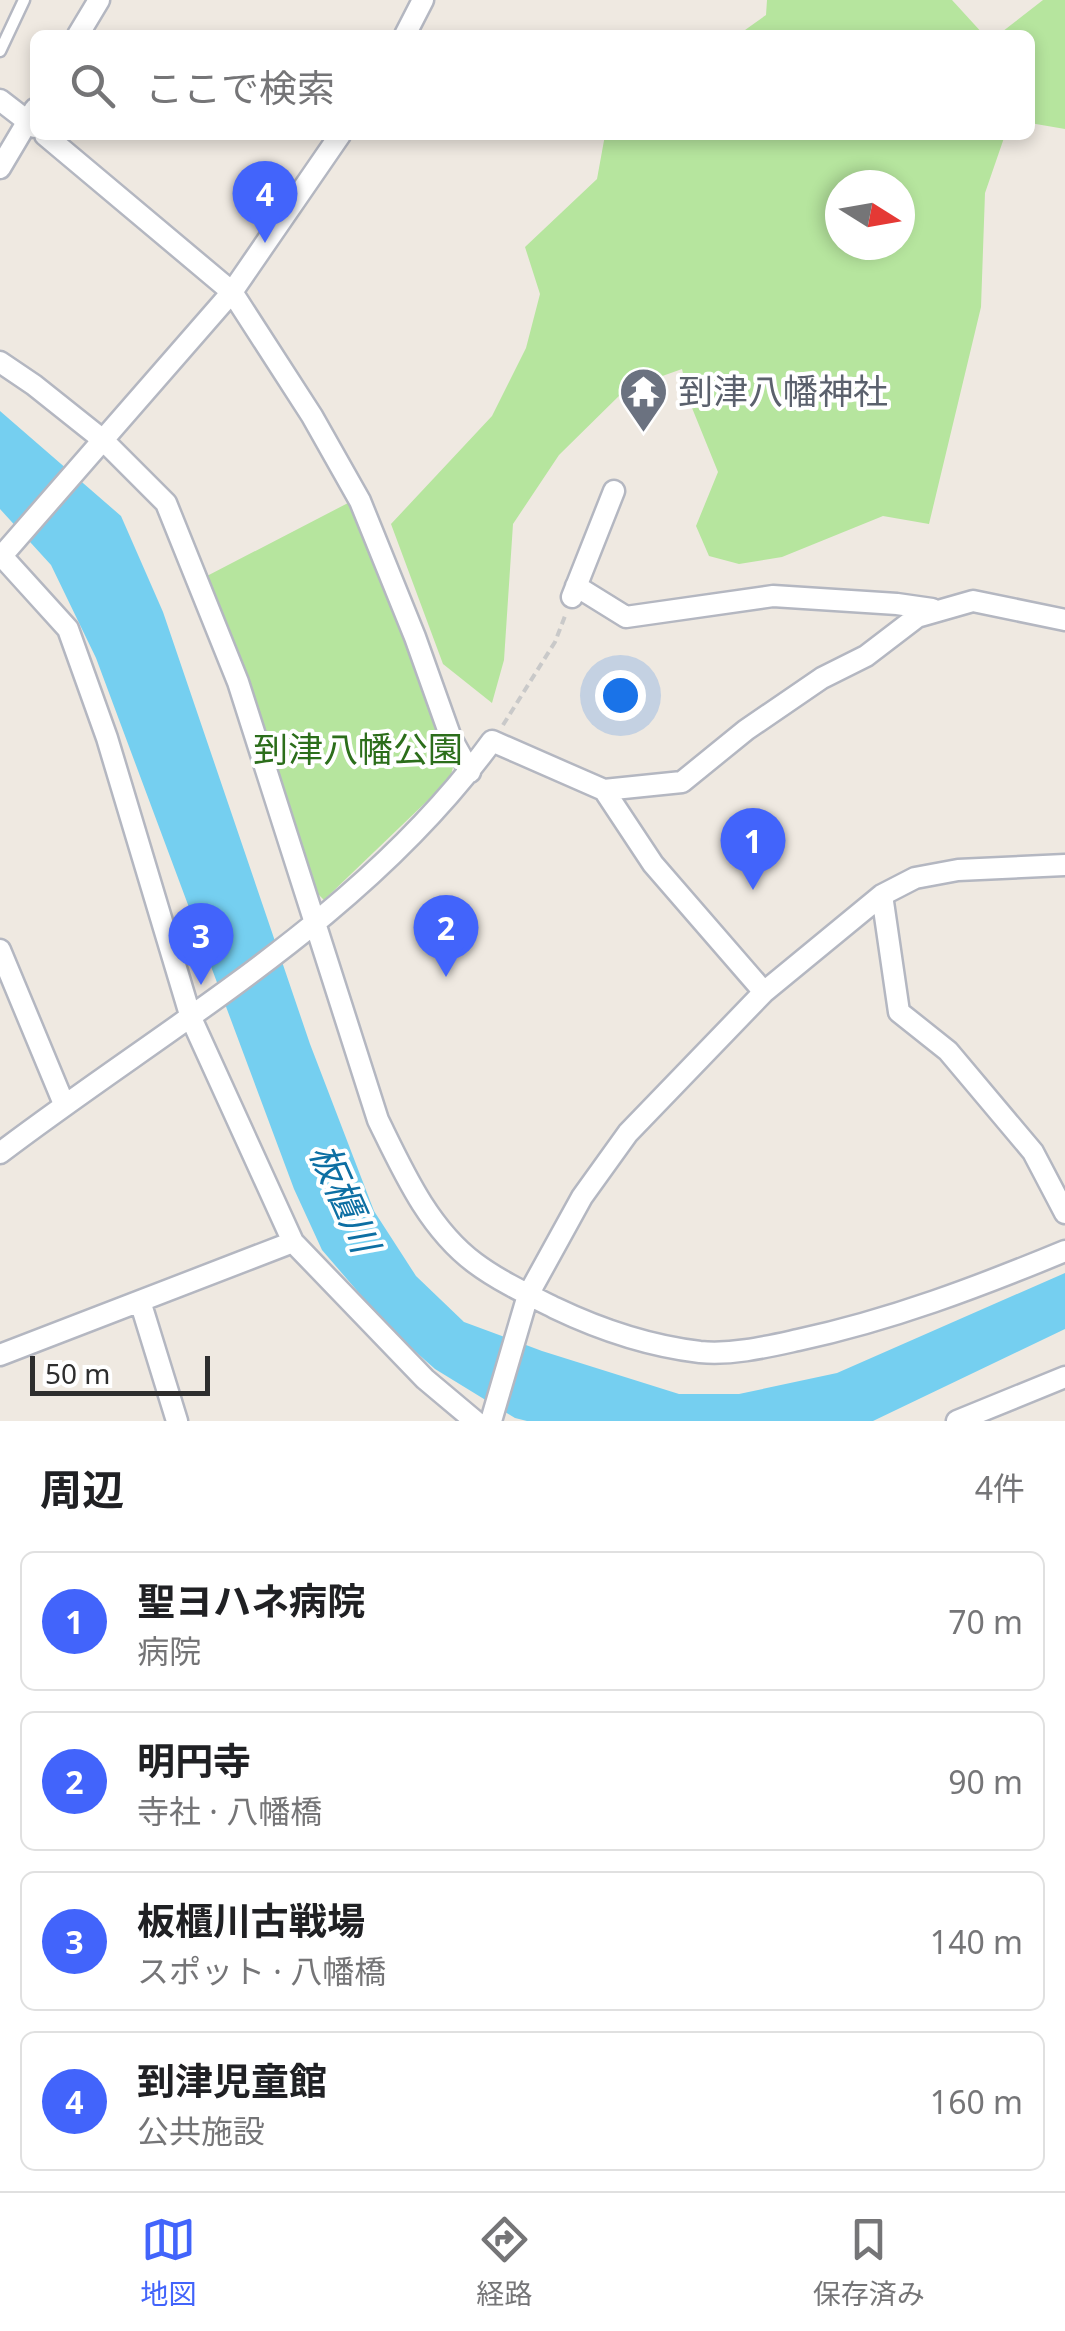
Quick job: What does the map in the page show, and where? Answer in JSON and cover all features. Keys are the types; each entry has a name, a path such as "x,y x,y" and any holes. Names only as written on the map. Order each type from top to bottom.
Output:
{"street":[{"path":"81,30 98,0"},
{"path":"408,30 424,0"},
{"path":"0,100 30,117"},
{"path":"0,168 30,123"},
{"path":"51,140 232,292 312,416 360,501 451,738 470,772"},
{"path":"337,140 232,292 1,556 68,628 200,1011 293,1242 425,1379 486,1418 528,1294 582,1198 628,1133 764,992 882,894 915,878 958,870 1065,865"},
{"path":"0,362 103,440 166,503 238,682 378,1120 406,1177 438,1227 474,1263 598,1328 648,1343 703,1352 752,1350 827,1334 960,1295 1065,1250"},
{"path":"614,491 574,592 626,618 774,596 939,610"},
{"path":"0,1153 316,923 438,811 492,742 604,790 682,782 746,730 822,678 866,656 917,616 972,601 1065,620"},
{"path":"604,790 652,864 764,992"},
{"path":"882,894 899,1012 948,1051 1032,1152 1065,1213"},
{"path":"0,950 64,1104"},
{"path":"0,1354 293,1242"},
{"path":"140,1301 177,1421"},
{"path":"957,1421 1065,1377"}],"lane":[{"path":"0,51 24,0"}],"path":[{"path":"492,742 555,642 574,592"}],"green space":[{"path":"767,0 952,0 979,30 745,30 766,15"},
{"path":"1043,0 1065,0 1065,129 1035,124 1035,30 1004,30"},
{"path":"604,140 1003,140 985,193 981,307 929,524 883,516 782,557 739,564 709,556 696,526 718,472 690,403 682,369 626,389 559,455 513,524 504,660 492,703 443,664 391,524 492,416 526,348 540,294 525,247 597,179"},
{"name":"到津八幡公園","path":"348,503 405,637 453,767 450,779 324,900 311,887 246,675 205,577"}],"water":[{"name":"板櫃川","path":"0,411 121,516 163,612 310,1044 374,1211 416,1276 464,1322 679,1394 739,1394 837,1373 1065,1273 1065,1329 873,1421 527,1421 515,1418 435,1369 390,1329 322,1250 294,1189 96,658 51,565 0,509"}],"place":[{"name":"到津児童館","path":"265,243"},
{"name":"到津八幡神社","path":"643,434"},
{"name":"聖ヨハネ病院","path":"753,890"},
{"name":"明円寺","path":"446,977"},
{"name":"板櫃川古戦場","path":"201,985"}]}
